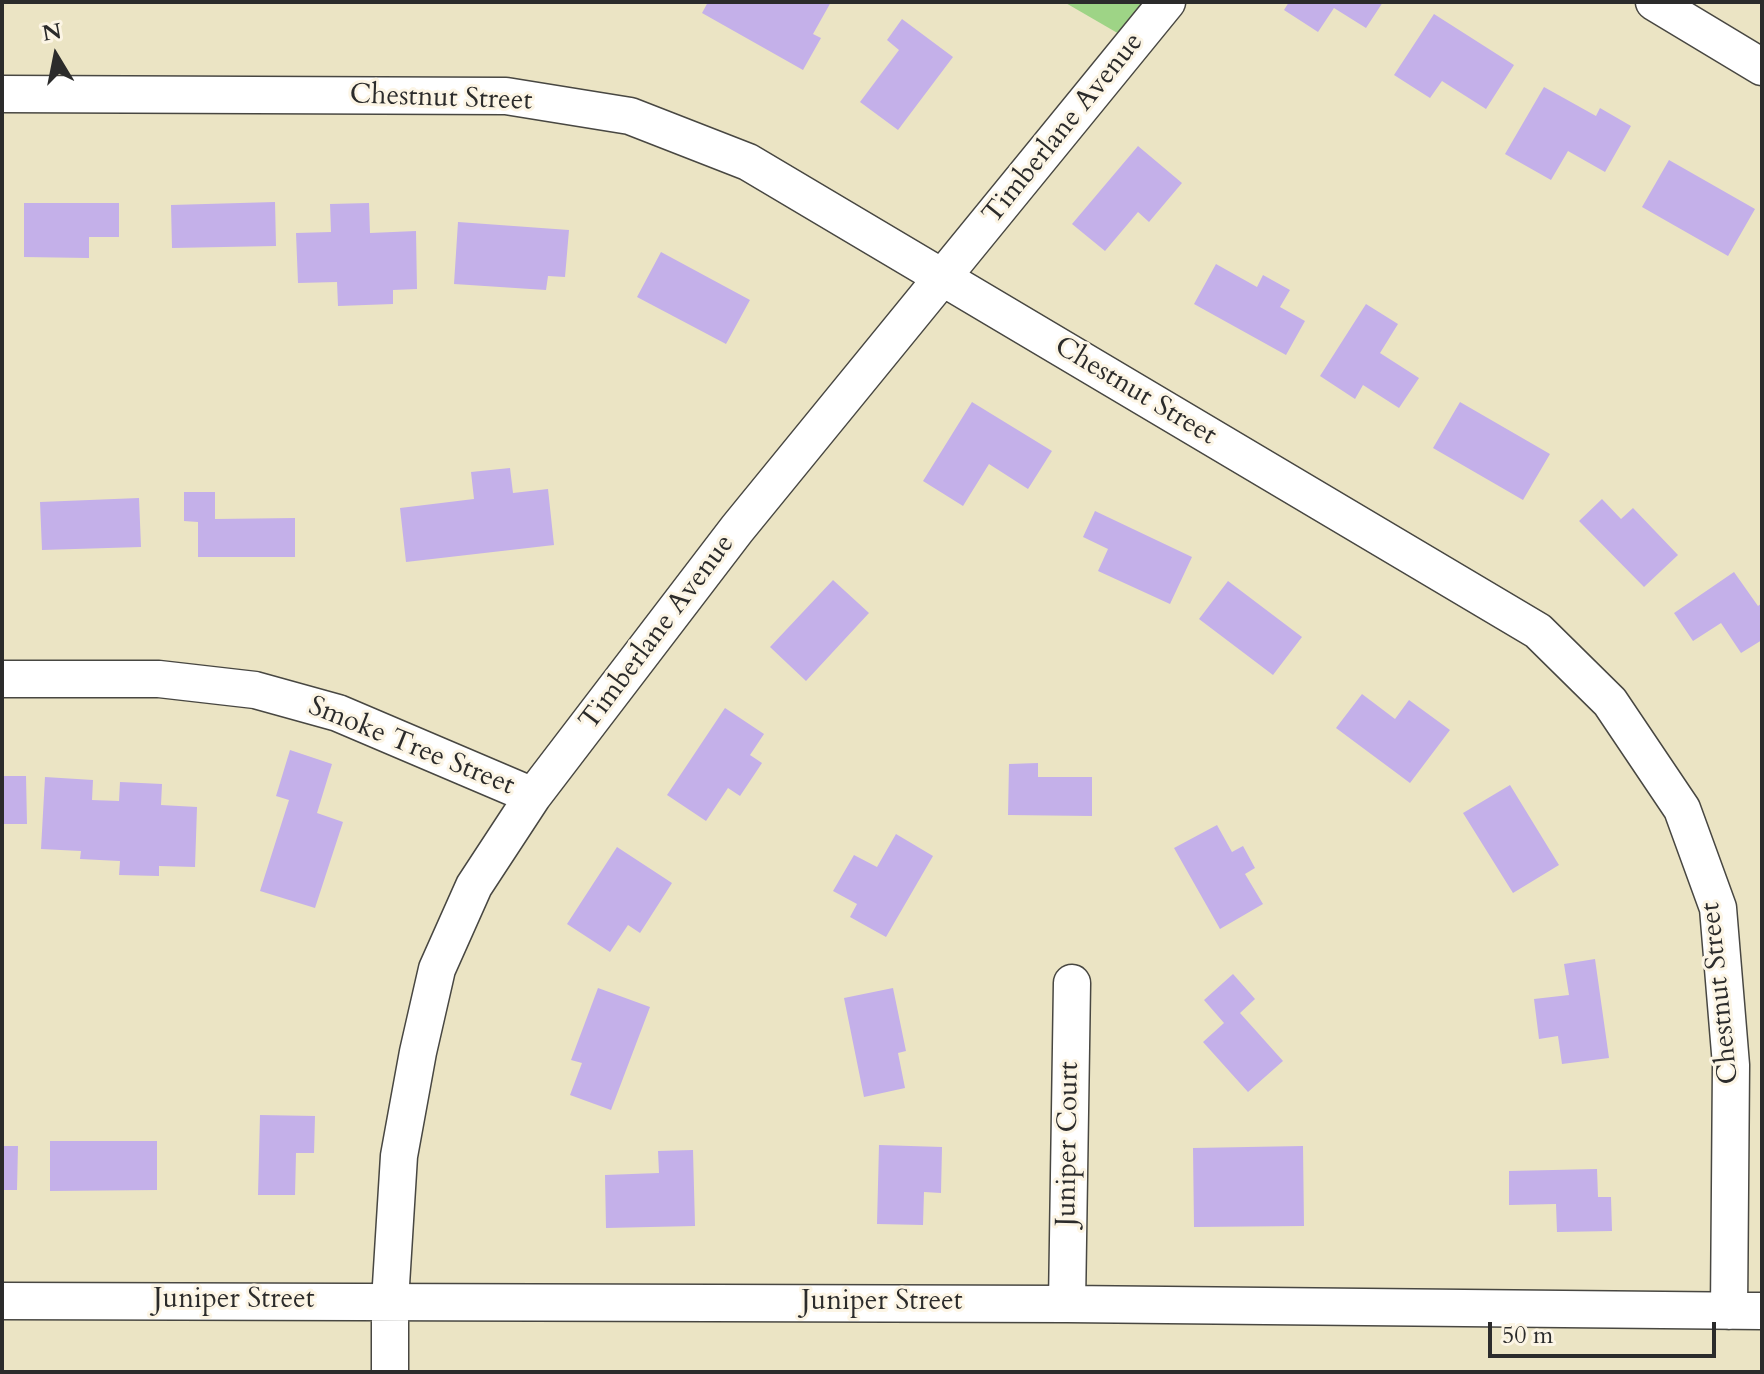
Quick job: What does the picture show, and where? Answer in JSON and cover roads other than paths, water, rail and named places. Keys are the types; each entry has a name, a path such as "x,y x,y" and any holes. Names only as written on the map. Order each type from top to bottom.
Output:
{"street":[{"name":"Timberlane Avenue","path":"390,1372 390,1301 399,1156 437,969 474,886 533,796 737,529 1167,2"},
{"path":"1654,2 1762,67"},
{"name":"Chestnut Street","path":"2,94 506,96 630,116 748,162 1538,631 1610,702 1682,809 1718,908 1731,1065 1745,1311"},
{"name":"Smoke Tree Street","path":"2,679 159,679 255,690 338,713 533,796"},
{"name":"Juniper Court","path":"1067,1304 1072,983"},
{"name":"Juniper Street","path":"2,1301 1067,1304 1745,1311"}]}
